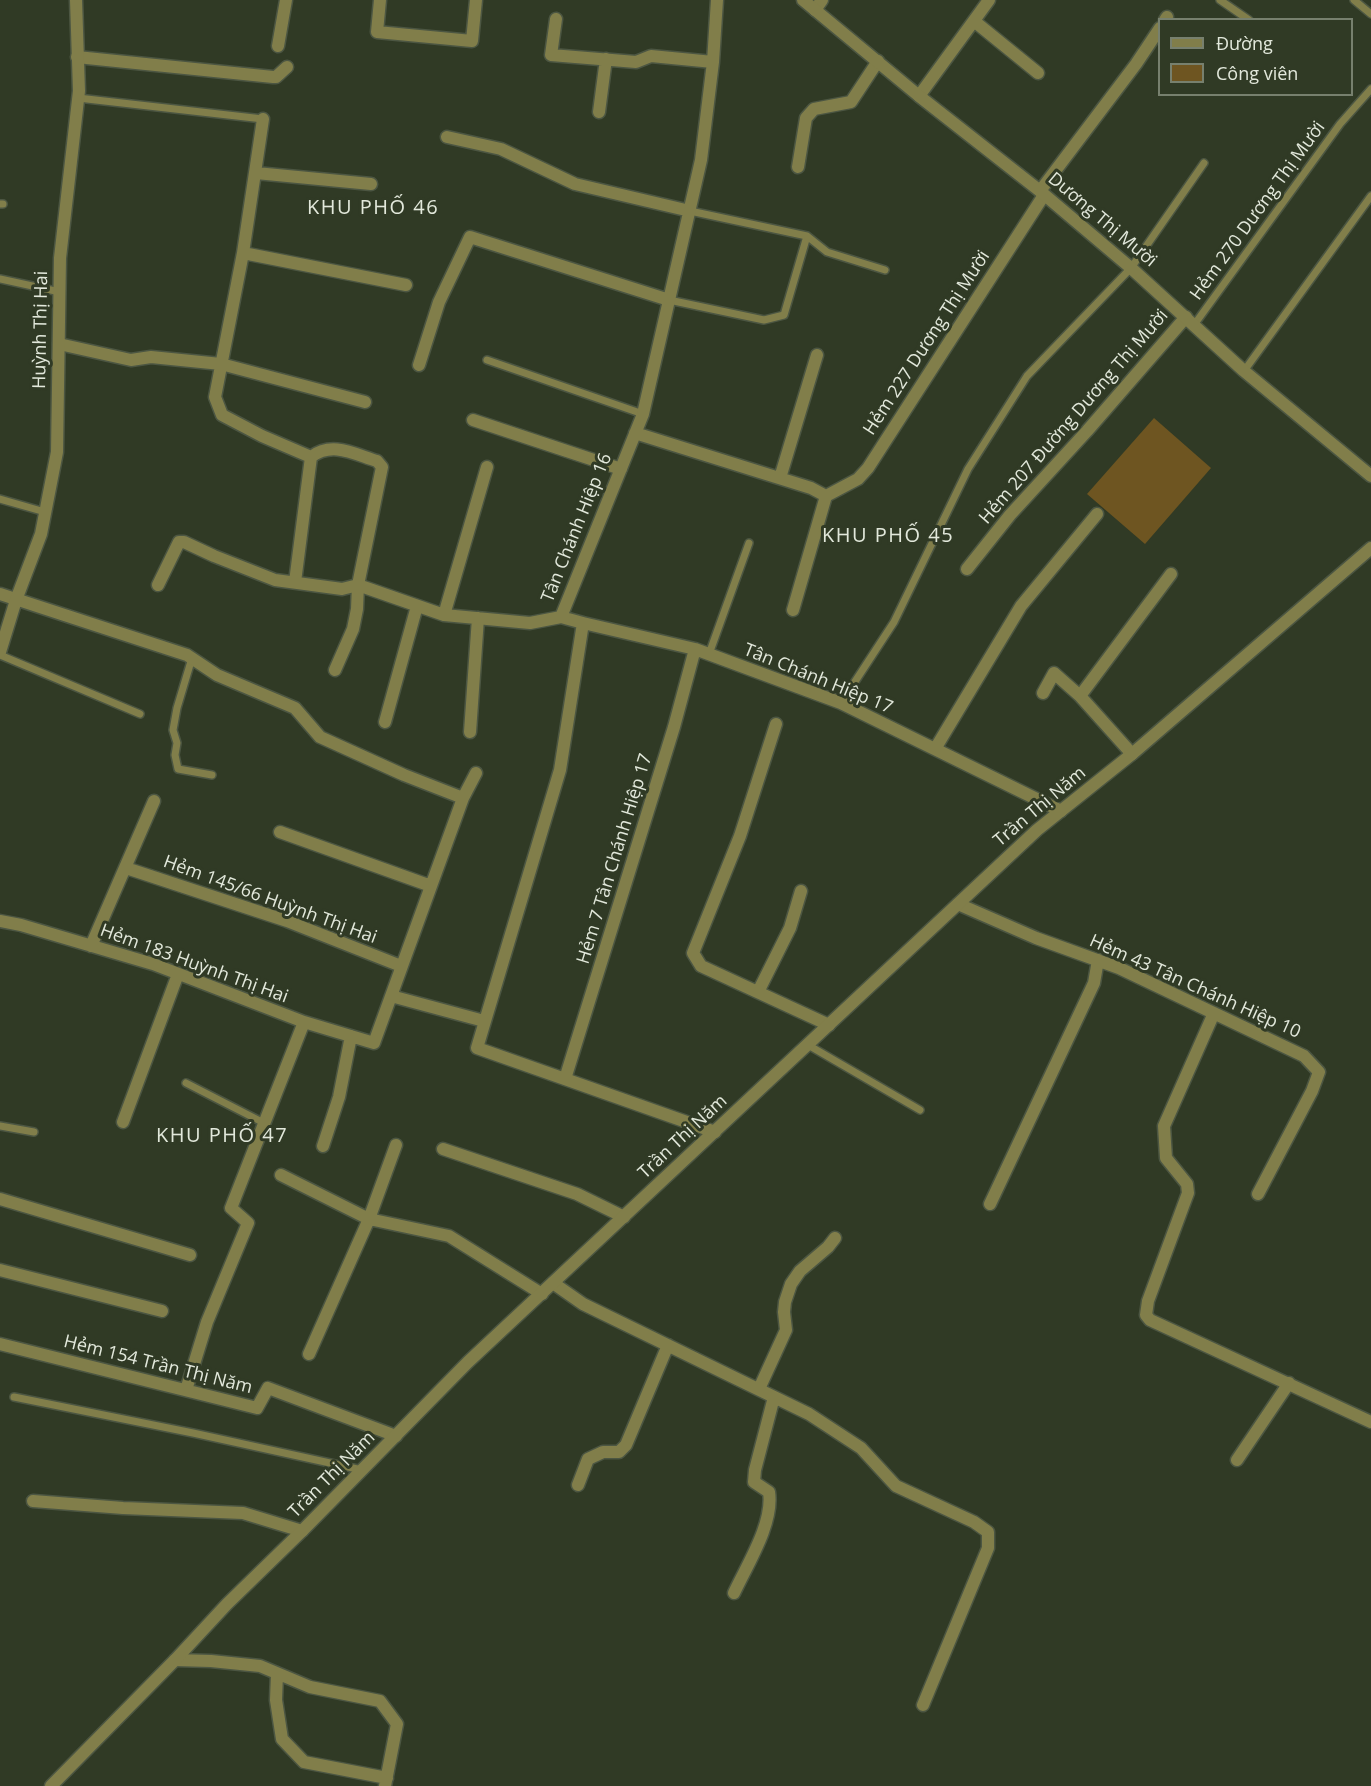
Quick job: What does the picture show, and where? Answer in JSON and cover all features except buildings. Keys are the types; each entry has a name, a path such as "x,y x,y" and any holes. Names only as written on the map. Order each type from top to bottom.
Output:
{"street":[{"name":"Huỳnh Thị Hai","path":"0,654 16,600 41,534 57,452 60,258 78,98 76,0"},
{"path":"278,46 286,0"},
{"path":"380,0 376,32 472,41 476,0"},
{"name":"Tân Chánh Hiệp 16","path":"584,623 561,617 643,414 701,160 713,62 717,0"},
{"name":"Dương Thị Mười","path":"803,0 819,5 919,96 1042,193 1131,268 1245,371 1371,476"},
{"path":"919,96 989,0"},
{"path":"556,19 551,55 636,62 651,56 713,62"},
{"path":"974,21 1038,73"},
{"name":"Hẻm 227 Dương Thị Mười","path":"826,496 858,479 868,468 1042,193 1158,31"},
{"path":"77,57 273,77 288,67"},
{"path":"599,112 606,59"},
{"path":"798,167 806,118 814,109 850,102 878,61"},
{"path":"263,119 243,253 215,398 222,415 262,436 311,457"},
{"path":"447,137 501,149 575,184 690,211"},
{"path":"256,173 371,184"},
{"path":"419,365 439,302 470,237 669,300"},
{"path":"243,253 406,285"},
{"name":"Hẻm 207 Đường Dương Thị Mười","path":"967,569 1010,515 1190,321"},
{"path":"59,344 131,360 151,357 221,364 365,402"},
{"path":"780,478 817,355"},
{"path":"473,420 621,469"},
{"path":"635,433 811,488 826,496 793,610"},
{"path":"295,582 311,457 320,450 330,448 377,461 382,467 358,585 353,629 335,670"},
{"path":"444,615 487,466"},
{"path":"935,749 1021,606 1097,514"},
{"path":"158,585 178,542 190,544 214,556 275,579 342,589 358,585 444,615 530,623 561,617"},
{"name":"Trần Thị Năm","path":"51,1786 227,1604 468,1362 1037,830 1131,754 1371,548"},
{"path":"1080,696 1171,574"},
{"path":"0,594 192,658 217,675 295,708 320,737 404,775 463,798"},
{"path":"385,722 417,606"},
{"path":"470,732 478,618"},
{"path":"584,623 560,770 477,1048 715,1132"},
{"name":"Tân Chánh Hiệp 17","path":"584,623 695,649 841,703 1061,811"},
{"name":"Hẻm 7 Tân Chánh Hiệp 17","path":"565,1079 674,727 695,649"},
{"path":"1043,693 1054,673 1080,696 1131,754"},
{"path":"776,724 740,836 693,953 701,966 829,1025"},
{"path":"476,773 463,798 391,996 484,1021"},
{"path":"91,946 154,801"},
{"path":"280,832 431,886"},
{"name":"Hẻm 145/66 Huỳnh Thị Hai","path":"126,868 287,921 401,966"},
{"path":"758,992 790,928 801,891"},
{"name":"Hẻm 43 Tân Chánh Hiệp 10","path":"958,904 1036,938 1119,968 1304,1056 1319,1072 1312,1091 1258,1194"},
{"name":"Hẻm 183 Huỳnh Thị Hai","path":"0,921 21,925 153,964 304,1022 374,1043 391,996"},
{"path":"990,1204 1094,983 1098,960"},
{"path":"123,1122 178,974"},
{"path":"1214,1013 1164,1126 1166,1158 1187,1184 1188,1193 1148,1301 1146,1316 1150,1320 1371,1422"},
{"path":"186,1390 207,1322 248,1223 231,1208 304,1022"},
{"path":"323,1146 339,1097 351,1036"},
{"path":"309,1354 369,1219 396,1145"},
{"path":"443,1149 577,1194 624,1217"},
{"path":"281,1175 369,1219 449,1236 542,1294"},
{"path":"0,1199 190,1255"},
{"path":"759,1389 786,1330 785,1302 791,1284 800,1270 828,1247 835,1238"},
{"path":"0,1270 162,1311"},
{"path":"554,1283 583,1304 809,1414 861,1448 896,1486 974,1522 987,1532 988,1548 923,1705"},
{"name":"Hẻm 154 Trần Thị Năm","path":"0,1344 257,1408 268,1388 396,1436"},
{"path":"578,1485 588,1459 603,1452 619,1452 626,1445 668,1346"},
{"path":"1237,1460 1289,1383"},
{"path":"734,1593 763,1532 770,1502 769,1492 754,1482 774,1397"},
{"path":"33,1501 123,1508 243,1513 302,1531"},
{"path":"175,1660 210,1660 260,1666 310,1688 380,1701 397,1724 386,1782 304,1762 282,1739 276,1700 277,1674"}],"lane":[{"path":"1220,0 1246,18"},
{"path":"1354,0 1371,14"},
{"name":"Hẻm 270 Dương Thị Mười","path":"1190,321 1340,123 1371,89"},
{"path":"78,98 263,119"},
{"path":"841,703 894,622 968,469 1027,376 1131,268 1204,163"},
{"path":"1245,371 1371,196"},
{"path":"690,211 807,236 826,252 885,270"},
{"path":"669,300 764,320 784,315 807,236"},
{"path":"0,279 60,292"},
{"path":"487,360 643,414"},
{"path":"0,499 45,512"},
{"path":"709,654 749,543"},
{"path":"0,654 140,714"},
{"path":"192,658 173,730 177,743 178,769 212,775"},
{"path":"808,1045 920,1110"},
{"path":"186,1083 264,1123"},
{"path":"0,1126 34,1131"},
{"path":"14,1397 362,1470"}],"green space":[{"path":"1154,418 1211,468 1145,544 1087,494"}],"district":[{"name":"KHU PHỐ 46","path":"373,208"},
{"name":"KHU PHỐ 45","path":"888,536"},
{"name":"KHU PHỐ 47","path":"222,1136"}]}
